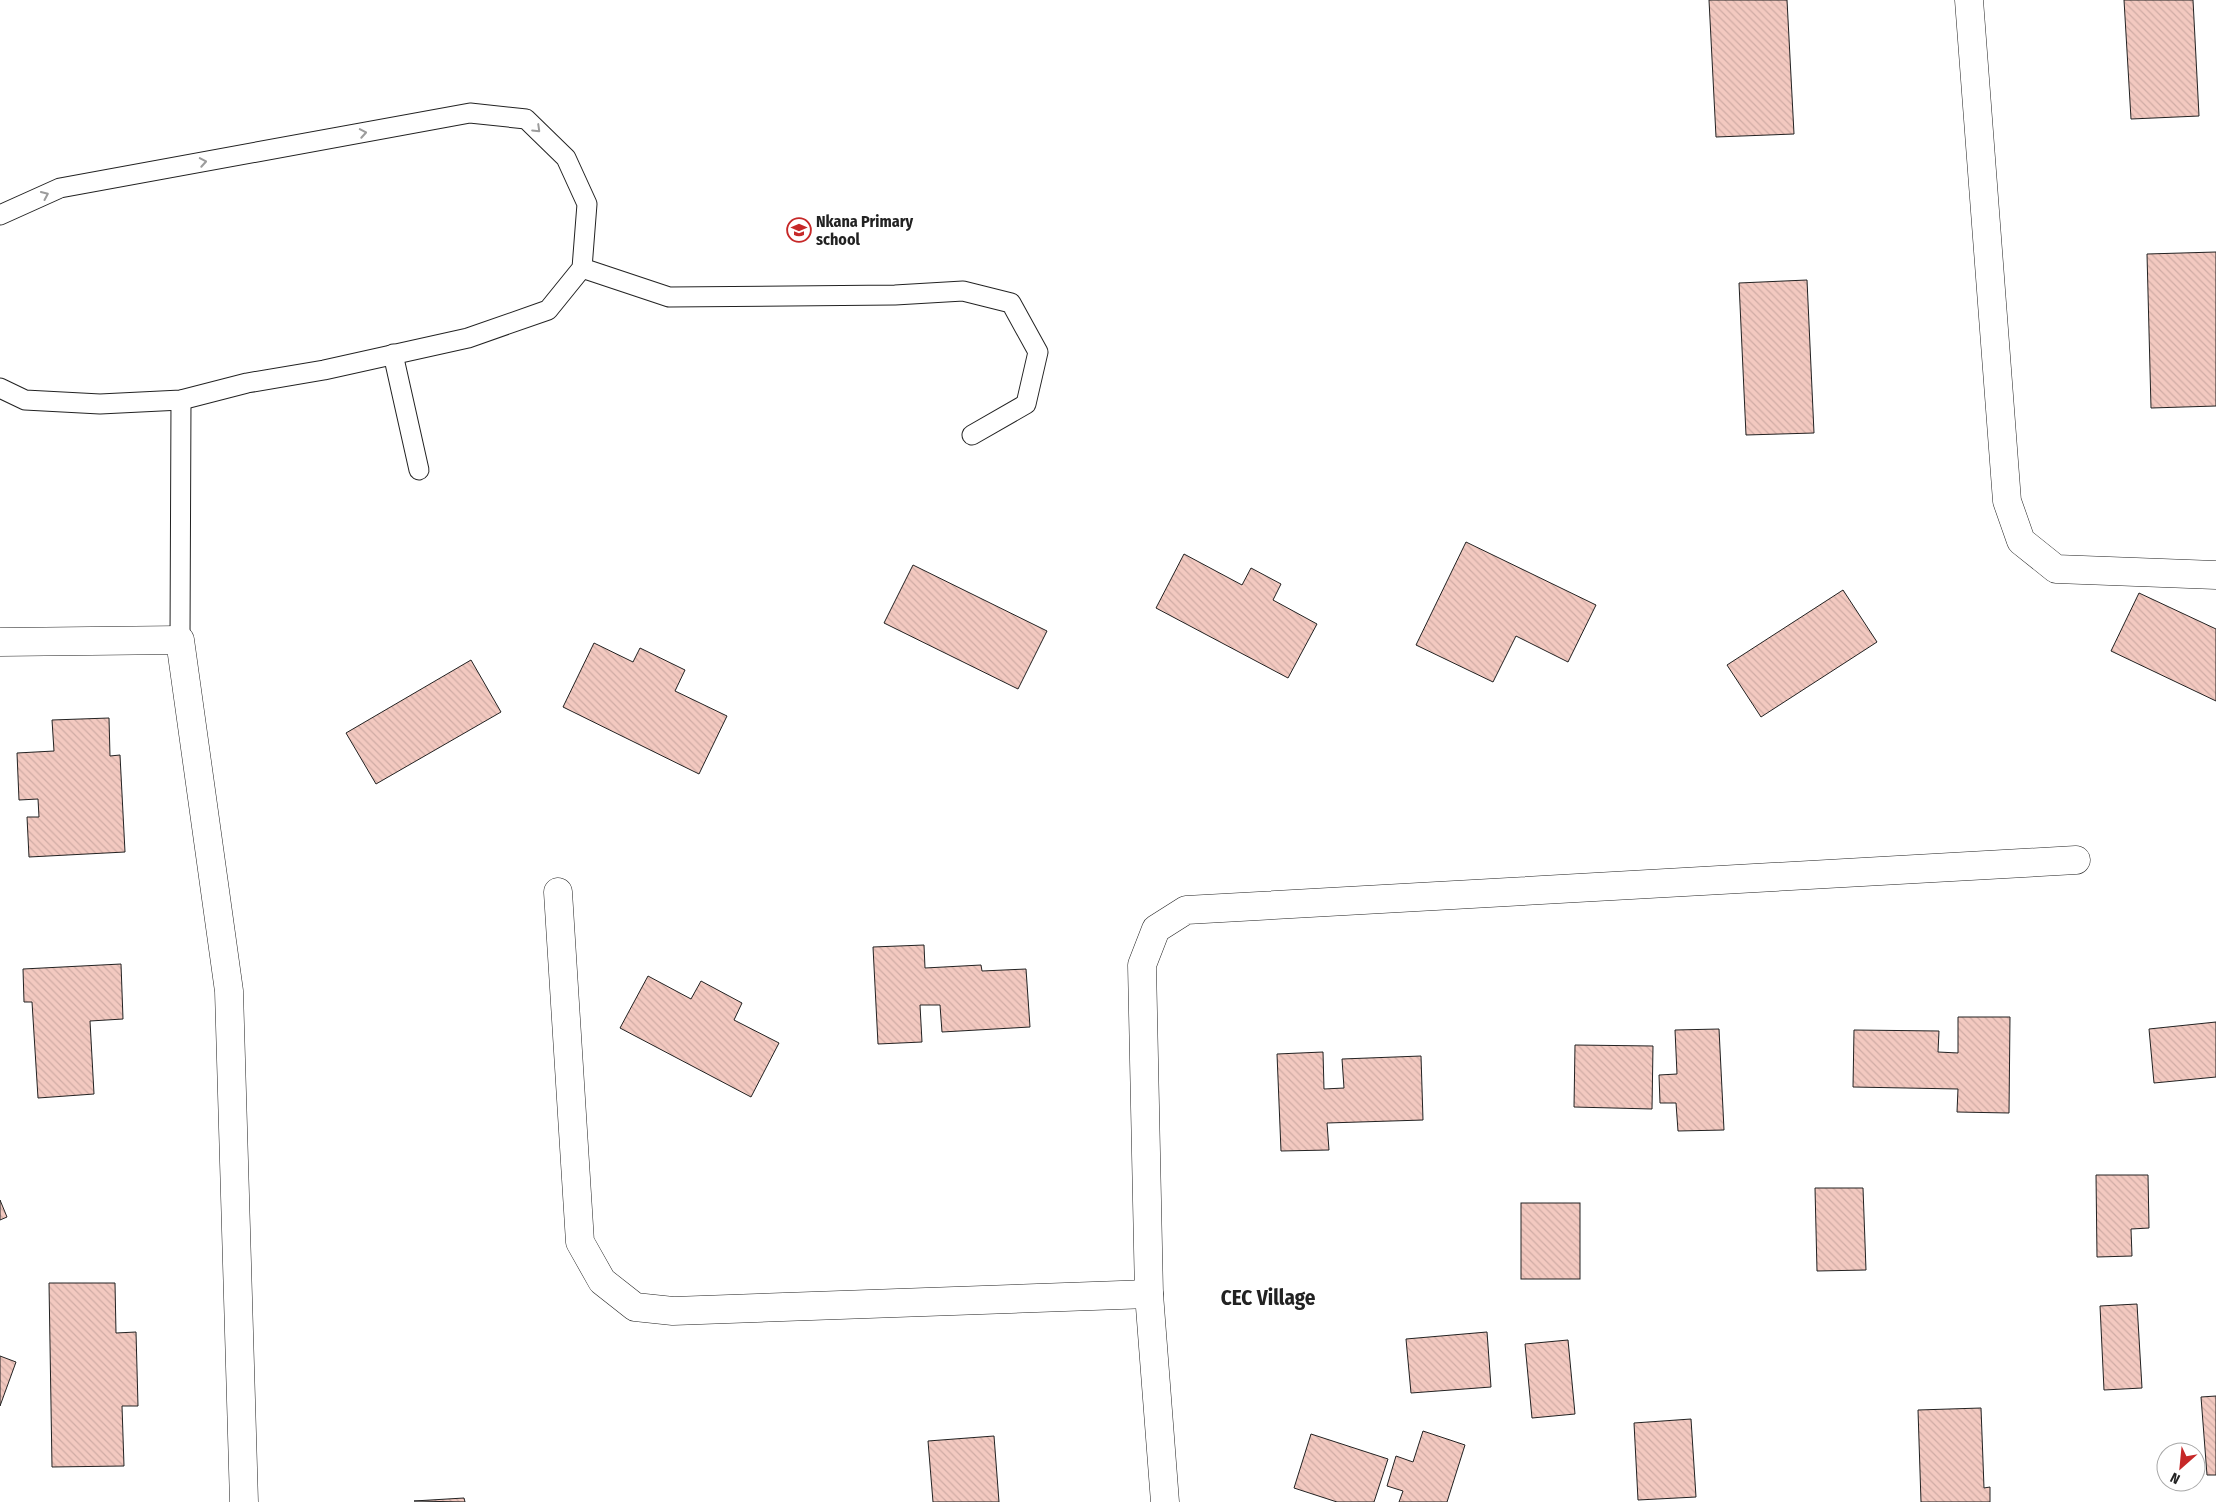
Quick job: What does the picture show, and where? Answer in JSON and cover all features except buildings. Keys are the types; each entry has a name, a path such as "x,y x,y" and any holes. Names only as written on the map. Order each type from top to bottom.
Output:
{"street":[{"path":"1969,0 2007,500 2021,541 2056,569 2216,575"},
{"path":"0,642 180,640 229,991 244,1502"},
{"path":"1165,1502 1149,1294 1142,965 1156,929 1186,910 2076,860"},
{"path":"558,892 580,1242 602,1281 635,1307 673,1311 1149,1294"}],"lane":[{"path":"0,215 60,188 470,113 526,119 566,158 587,204 582,268 548,310 468,338 324,370 247,384 181,400 100,404 25,400 0,388"},
{"path":"582,268 669,297 895,295 963,291 1011,303 1038,352 1026,404 972,435"},
{"path":"393,354 419,470"},
{"path":"180,640 181,400"}],"place":[{"name":"Nkana Primary school","path":"799,230"}],"district":[{"name":"CEC Village","path":"1268,1298"}]}
